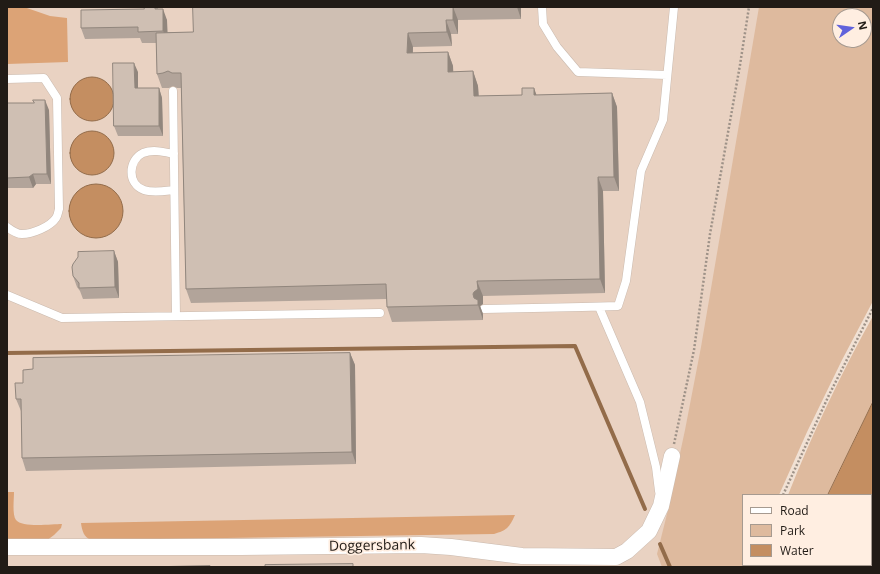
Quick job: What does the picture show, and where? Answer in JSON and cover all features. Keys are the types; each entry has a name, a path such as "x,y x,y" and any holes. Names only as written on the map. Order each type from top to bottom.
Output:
{"street":[{"name":"Doggersbank","path":"7,547 422,545 451,547 522,561 616,557 627,552 649,531 661,506 672,456"}],"lane":[{"path":"542,7 543,24 557,47 578,72 667,75"},
{"path":"484,309 618,306 626,281 641,171 663,120 674,7"},
{"path":"7,79 44,78 57,98 59,208 56,218 48,225 38,230 20,234 7,227"},
{"path":"173,91 176,316"},
{"path":"174,154 156,151 143,153 134,162 131,168 133,181 143,190 156,192 174,190"},
{"path":"7,295 62,318 380,313"},
{"path":"599,307 640,402 656,467 661,506"}],"path":[{"path":"672,456 694,350 710,234 749,7"},
{"path":"783,494 829,395 873,308"}],"shaded area":[{"path":"7,7 873,7 872,11 872,8 832,8 832,48 862,48 743,494 742,494 743,566 7,567"},
{"path":"7,7 24,7 50,16 67,18 68,62 7,64"},
{"path":"7,492 14,492 14,514 16,520 19,522 31,525 62,524 61,528 46,541 7,542"},
{"path":"515,515 507,528 494,534 91,540 84,533 81,523"}],"green space":[{"path":"759,7 873,7 873,301 807,432 779,494 742,494 742,566 750,567 662,567 657,554 667,514 701,347"},
{"path":"873,316 873,402 828,494 788,494 807,449"}],"water":[{"path":"88,77 96,77 108,83 114,95 114,103 108,115 96,121 88,121 76,115 70,103 70,95 76,83"},
{"path":"88,131 96,131 108,137 114,149 114,157 108,169 96,175 88,175 76,169 70,157 70,149 76,137"},
{"path":"91,184 101,184 111,188 119,196 123,206 123,216 119,226 111,234 101,238 91,238 81,234 73,226 69,216 69,206 73,196 81,188"},
{"path":"873,402 873,567 798,567 872,566 872,494 828,494"}],"building":[{"path":"144,7 163,9 163,31 138,32 138,27 81,28 81,10 144,9"},
{"path":"193,7 453,7 453,20 446,20 447,32 408,33 407,53 448,52 448,72 473,71 474,96 522,95 522,88 534,88 534,95 612,93 614,177 598,177 600,279 477,281 478,289 473,294 474,298 478,300 478,305 387,307 386,284 186,289 181,73 172,73 168,71 157,74 156,33 193,32"},
{"path":"113,63 134,63 135,88 159,88 159,126 114,126"},
{"path":"33,100 45,100 47,174 33,174 29,177 7,178 7,103 34,103"},
{"path":"114,251 115,287 79,288 79,283 73,276 72,267 78,257 78,252"},
{"path":"350,353 352,452 22,458 21,399 16,399 15,383 23,383 23,370 33,369 33,358"},
{"path":"353,564 353,567 265,567 265,565"},
{"path":"210,566 210,567 147,567"}],"waterway":[{"path":"7,353 575,346 645,509"},
{"path":"660,544 670,567"}]}
